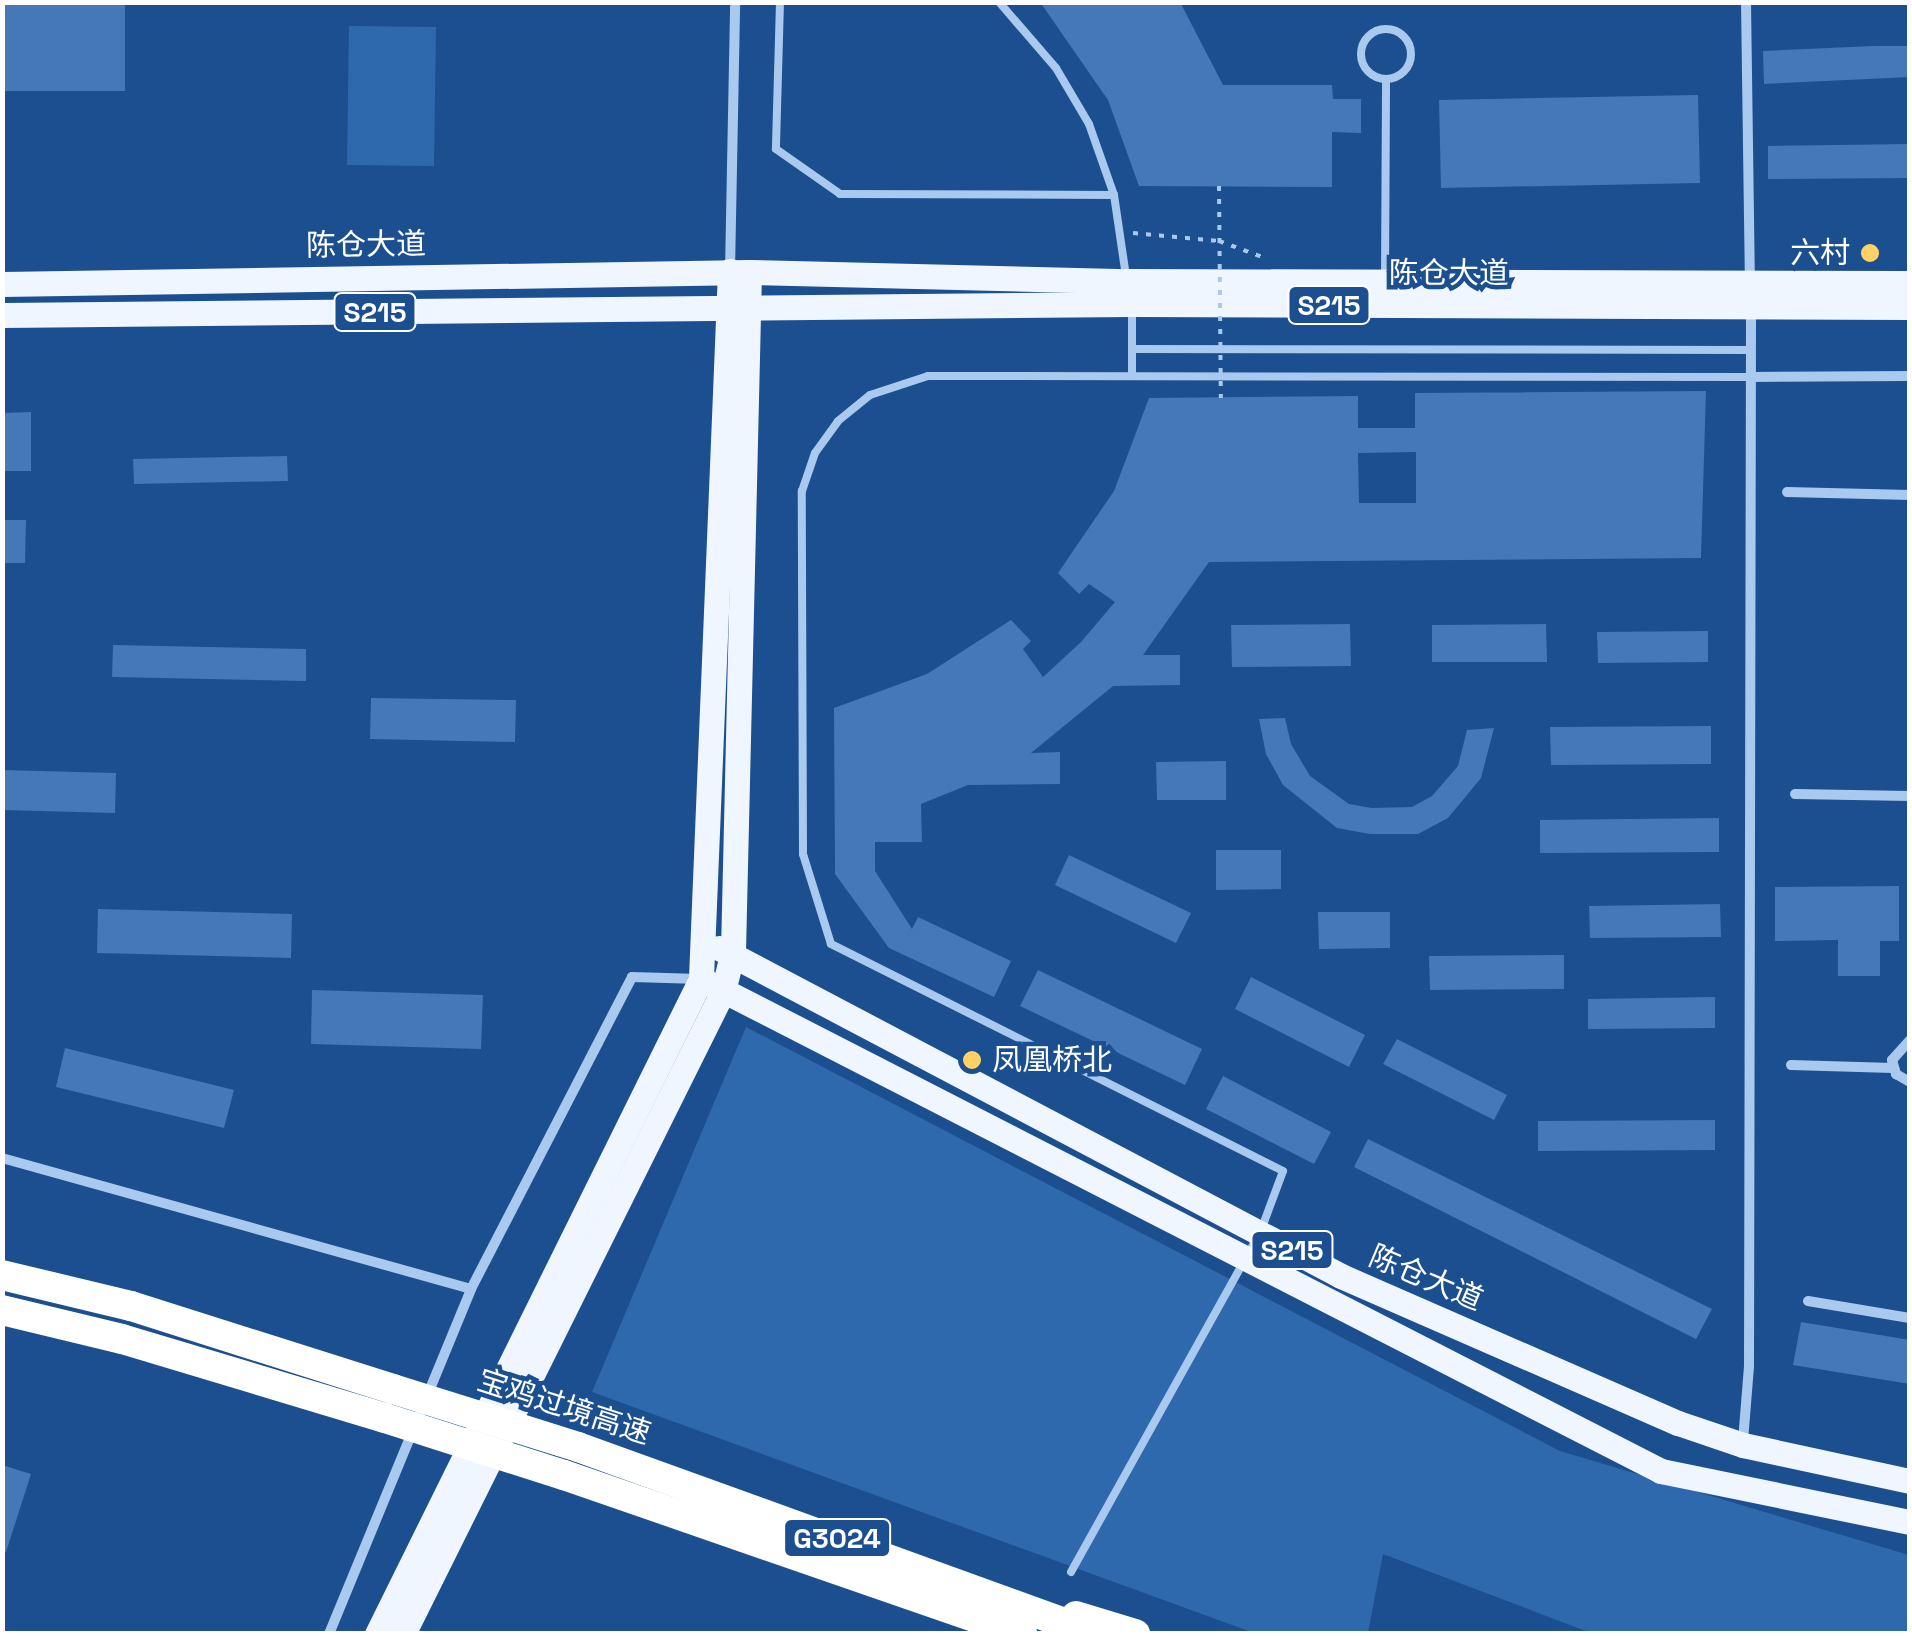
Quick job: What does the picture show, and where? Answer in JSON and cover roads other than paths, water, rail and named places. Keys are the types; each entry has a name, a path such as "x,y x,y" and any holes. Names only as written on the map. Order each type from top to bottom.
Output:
{"highway":[{"name":"宝鸡过境高速","path":"2,1275 131,1306 564,1475 1095,1634"},
{"name":"宝鸡过境高速","path":"2,1310 578,1447 963,1596 1022,1634"},
{"path":"963,1596 999,1634"},
{"path":"963,1596 1135,1634"}],"main road":[{"name":"陈仓大道","path":"2,284 739,272 1129,293 1750,295 1910,283"},
{"path":"377,1634 732,951 739,272"},
{"name":"陈仓大道","path":"2,315 738,309 1385,282 1750,295 1910,307"},
{"path":"404,1634 712,985 707,944 738,309"},
{"name":"陈仓大道","path":"707,944 732,951 1341,1276 1743,1445 1910,1481"},
{"path":"712,985 1661,1470 1910,1522"}],"street":[{"path":"736,2 739,272"},
{"path":"1743,1445 1749,1366 1751,350 1746,2"},
{"path":"1751,376 1910,376"},
{"path":"1787,492 1910,495"},
{"path":"1795,794 1910,796"},
{"path":"330,1634 472,1289 632,976 712,985"},
{"path":"1893,1068 1894,1053 1910,1040"},
{"path":"1791,1065 1893,1068 1910,1082"},
{"path":"2,1158 472,1289"},
{"path":"1808,1300 1910,1318"}],"lane":[{"path":"780,2 776,149 840,194 1114,196"},
{"path":"999,2 1074,96 1114,196 1129,293 1132,376"},
{"path":"1386,30 1402,35 1411,50 1402,73 1386,79 1370,73 1362,58 1370,35 1386,30"},
{"path":"1385,282 1386,79"},
{"path":"1132,349 1751,350"},
{"path":"1071,1572 1260,1233 1282,1171 832,944 803,854 802,491 826,436 870,395 907,380 1751,376"}],"place":[{"name":"六村","path":"1870,253"},
{"name":"凤凰桥北","path":"972,1060"}]}
